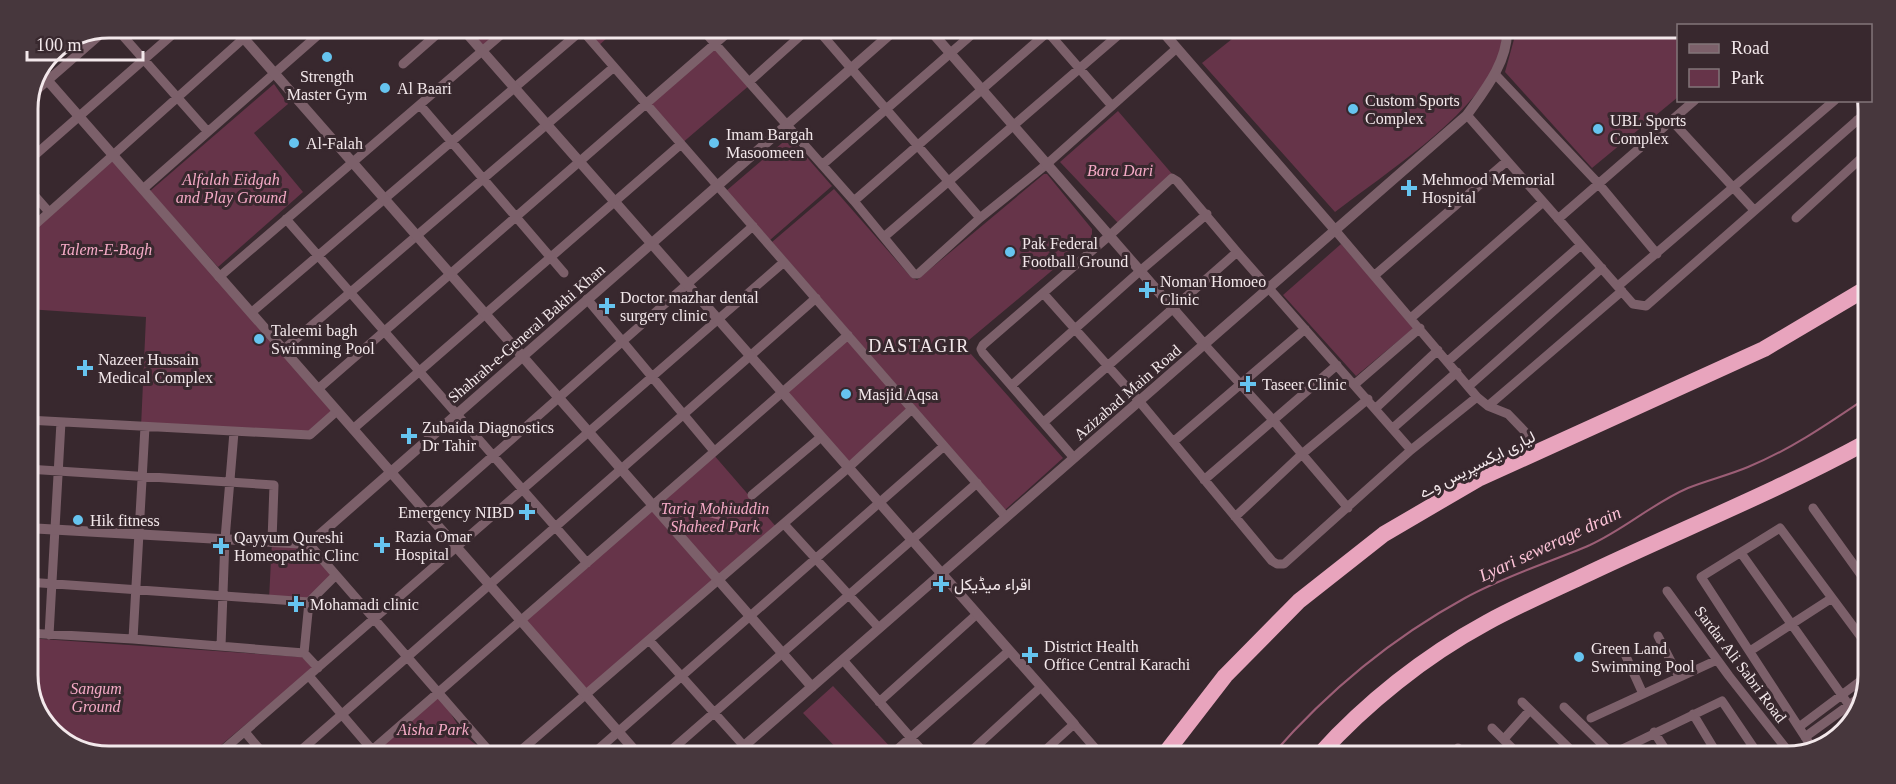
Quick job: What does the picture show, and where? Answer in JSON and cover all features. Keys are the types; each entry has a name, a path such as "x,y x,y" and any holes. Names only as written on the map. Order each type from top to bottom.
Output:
{"highway":[{"name":"لیاری ایکسپریس وے","path":"1171,746 1224,676 1299,601 1384,534 1479,479 1764,349 1858,293"},
{"path":"1328,746 1352,722 1403,679 1444,649 1486,623 1625,556 1804,475 1858,447"}],"street":[{"path":"125,38 208,132"},
{"path":"38,152 169,38"},
{"path":"38,222 243,38 812,687"},
{"path":"142,189 314,38"},
{"path":"403,64 433,38"},
{"path":"471,38 1094,746"},
{"path":"219,277 497,38"},
{"path":"250,313 571,38"},
{"path":"589,38 1006,517"},
{"path":"710,38 916,275 980,218 1047,164 1177,48"},
{"path":"318,389 722,38"},
{"path":"749,82 799,38"},
{"path":"825,38 980,218"},
{"name":"Shahrah-e-General Bakhi Khan","path":"309,544 886,38"},
{"path":"937,38 1273,420 1347,508"},
{"path":"822,165 968,38"},
{"path":"854,201 1040,38"},
{"path":"1054,38 1112,106"},
{"path":"884,237 1115,38"},
{"path":"1168,38 1375,275 1477,397 1488,406 1508,414 1530,437"},
{"name":"Azizabad Main Road","path":"745,746 1467,115 1495,74 1507,38"},
{"path":"46,76 93,39"},
{"path":"283,350 614,67"},
{"path":"1495,74 1598,183 1657,254"},
{"path":"45,78 631,746"},
{"path":"1558,219 1693,102"},
{"path":"1488,406 1657,254 1833,102"},
{"path":"420,105 564,273"},
{"path":"1467,115 1633,304 1646,306 1857,120"},
{"path":"1672,120 1754,210"},
{"path":"352,429 681,144"},
{"path":"1375,275 1507,161"},
{"path":"1796,218 1858,161"},
{"path":"1074,458 981,349 1172,178 1207,214 1237,252 1411,450"},
{"path":"38,200 49,212"},
{"path":"1411,318 1543,202"},
{"path":"1012,385 1207,214"},
{"path":"286,219 587,563"},
{"path":"427,514 753,226"},
{"path":"1447,362 1581,245"},
{"path":"1044,422 1237,252"},
{"path":"229,746 784,262"},
{"path":"1469,386 1602,268"},
{"path":"1043,293 1139,401 1272,561 1277,564 1284,564 1411,450 1477,397"},
{"path":"306,746 816,298"},
{"path":"587,299 714,451"},
{"path":"1355,384 1420,328"},
{"path":"1173,442 1305,329"},
{"path":"378,746 848,335"},
{"path":"1376,408 1438,350"},
{"path":"1204,480 1337,365"},
{"path":"1393,428 1457,372"},
{"path":"1235,517 1302,454 1368,399"},
{"path":"527,746 848,468 912,408"},
{"path":"38,421 310,435 337,411"},
{"path":"49,635 61,422"},
{"path":"133,639 145,427"},
{"path":"221,646 225,539 234,432"},
{"path":"752,495 821,437"},
{"path":"602,746 944,446"},
{"path":"38,470 274,485 272,542"},
{"path":"676,746 976,483"},
{"path":"1813,508 1858,571"},
{"path":"784,524 879,628"},
{"path":"1810,743 1701,577 1780,528 1858,633"},
{"path":"38,529 309,544 485,746"},
{"path":"1741,553 1851,708"},
{"path":"304,653 309,602 336,575"},
{"path":"38,582 309,602"},
{"name":"Sardar Ali Sabri Road","path":"1667,591 1784,746"},
{"path":"1750,651 1832,598"},
{"path":"879,702 977,614"},
{"path":"38,634 304,653 318,668"},
{"path":"1658,636 1680,677"},
{"path":"649,640 714,713 737,746"},
{"path":"901,746 1009,651"},
{"path":"1624,652 1643,694"},
{"path":"843,660 918,746"},
{"path":"1591,718 1717,660"},
{"path":"309,676 368,746"},
{"path":"1799,727 1857,683"},
{"path":"977,746 1041,687"},
{"path":"1629,746 1722,701 1753,746"},
{"path":"1522,702 1567,746"},
{"path":"1805,737 1853,702"},
{"path":"1564,707 1604,746"},
{"path":"1504,739 1530,710"},
{"path":"1693,714 1712,746"},
{"path":"1050,746 1074,724"},
{"path":"1492,728 1511,746"},
{"path":"244,732 257,746"},
{"path":"1654,732 1663,746"}],"green space":[{"path":"471,38 497,38 482,51"},
{"path":"589,38 607,38 597,47"},
{"name":"Custom Sports Complex","path":"1233,38 1502,38 1497,63 1466,106 1424,145 1335,212 1202,63"},
{"name":"UBL Sports Complex","path":"1514,38 1677,38 1677,98 1592,168 1505,72"},
{"path":"715,43 751,84 681,144 646,104"},
{"name":"Alfalah Eidgah and Play Ground","path":"274,84 288,104 254,133 303,192 218,267 150,191"},
{"name":"Bara Dari","path":"1118,111 1173,175 1118,223 1060,162"},
{"path":"789,137 832,186 770,240 726,191"},
{"name":"Talem-E-Bagh","path":"112,155 337,411 310,435 141,427 146,317 38,310 38,222"},
{"path":"1044,174 1047,174 1092,229 1092,237 963,345 1063,458 1005,510 772,242 834,189 911,277 917,280"},
{"path":"1341,244 1415,327 1356,376 1283,295"},
{"path":"848,335 912,409 848,468 782,392"},
{"name":"Tariq Mohiuddin Shaheed Park","path":"713,454 778,529 586,695 521,620"},
{"path":"272,541 309,544 336,575 309,602 269,599"},
{"name":"Sangum Ground","path":"38,639 302,657 313,668 220,746 95,745 81,741 65,732 49,715 39,689"},
{"path":"833,686 889,746 834,746 803,713"},
{"name":"Aisha Park","path":"438,693 464,735 478,746 381,746"}],"shaded area":[{"path":"711,507 719,507 723,510 720,520 709,517"}],"waterway":[{"name":"Lyari sewerage drain","path":"1280,746 1361,668 1438,614 1496,583 1603,539 1675,494 1741,470 1779,453 1858,403"}],"place":[{"name":"Strength Master Gym","path":"327,57"},
{"name":"Al Baari","path":"385,88"},
{"name":"Custom Sports Complex","path":"1353,109"},
{"name":"UBL Sports Complex","path":"1598,129"},
{"name":"Al-Falah","path":"294,143"},
{"name":"Imam Bargah Masoomeen","path":"714,143"},
{"name":"Mehmood Memorial Hospital","path":"1409,188"},
{"name":"Pak Federal Football Ground","path":"1010,252"},
{"name":"Noman Homoeo Clinic","path":"1147,290"},
{"name":"Doctor mazhar dental surgery clinic","path":"607,306"},
{"name":"Taleemi bagh Swimming Pool","path":"259,339"},
{"name":"Nazeer Hussain Medical Complex","path":"85,368"},
{"name":"Taseer Clinic","path":"1248,384"},
{"name":"Masjid Aqsa","path":"846,394"},
{"name":"Zubaida Diagnostics Dr Tahir","path":"409,436"},
{"name":"Emergency NIBD","path":"527,512"},
{"name":"Hik fitness","path":"78,520"},
{"name":"Razia Omar Hospital","path":"382,545"},
{"name":"Qayyum Qureshi Homeopathic Clinc","path":"221,546"},
{"name":"اقراء میڈیکل","path":"941,584"},
{"name":"Mohamadi clinic","path":"296,604"},
{"name":"District Health Office Central Karachi","path":"1030,655"},
{"name":"Green Land Swimming Pool","path":"1579,657"}],"district":[{"name":"DASTAGIR","path":"919,346"}]}
